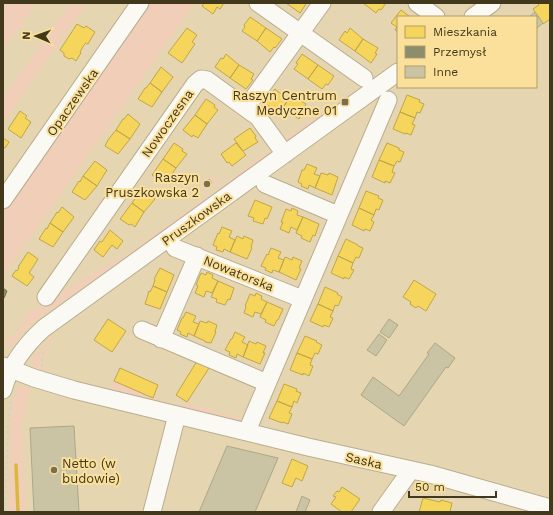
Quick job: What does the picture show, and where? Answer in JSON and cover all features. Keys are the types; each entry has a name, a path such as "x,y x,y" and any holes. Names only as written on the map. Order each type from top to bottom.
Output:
{"street":[{"name":"Opaczewska","path":"3,200 140,3"},
{"path":"258,3 364,78"},
{"path":"244,106 254,97 299,32 322,3"},
{"path":"416,3 435,16"},
{"path":"474,16 492,3"},
{"name":"Pruszkowska","path":"7,395 7,368 44,328 397,73"},
{"name":"Nowoczesna","path":"46,297 198,81 201,79 207,80 244,106 260,120 285,154"},
{"path":"247,431 302,298 388,100"},
{"path":"265,184 338,215"},
{"name":"Nowatorska","path":"175,248 302,298"},
{"path":"161,339 197,256"},
{"path":"142,330 267,383"},
{"name":"Saska","path":"7,368 74,390 308,447 430,474 547,509"},
{"path":"152,512 177,415"},
{"path":"381,512 411,470"}],"path":[{"path":"42,370 42,358 45,346"},
{"path":"5,512 8,423 7,395"}],"shaded area":[{"path":"3,3 36,3 3,50"},
{"path":"70,3 87,3 3,123 3,98"},
{"path":"150,3 195,3 3,276 3,214"},
{"path":"327,109 330,110 285,143 283,140"},
{"path":"275,147 275,150 219,190 210,177 200,184 210,197 42,316 27,327 12,345 4,348 7,340 9,340 9,336 13,336 32,308 35,310 91,274 123,257 207,196 198,184 213,173 220,187"},
{"path":"52,333 45,365 46,371 49,375 109,390 114,381 182,409 186,403 244,419 241,426 44,376 44,357 50,334"},
{"path":"42,345 39,370 33,366 31,359"},
{"path":"21,386 31,388 22,425 26,512 8,512 11,417 14,396"}],"building: Mieszkania":[{"path":"204,3 224,3 220,9 217,7 213,14 202,6"},
{"path":"286,3 305,3 306,4 300,13"},
{"path":"363,3 386,3 381,10 379,9 376,13"},
{"path":"537,3 550,3 550,19 543,24 533,9 539,5"},
{"path":"401,10 409,16 397,16 397,27 391,23"},
{"path":"250,17 266,28 257,41 242,31 245,27 244,25"},
{"path":"77,24 84,28 86,26 95,32 88,44 86,43 84,45 76,61 72,58 69,59 64,56 64,53 60,50"},
{"path":"187,28 197,35 192,42 195,44 182,63 168,53"},
{"path":"266,28 282,39 270,52 257,41"},
{"path":"350,28 363,39 355,51 339,40 345,31 347,33"},
{"path":"363,39 378,48 375,53 377,54 371,63 355,51"},
{"path":"226,54 239,65 230,78 215,67 221,58 223,59"},
{"path":"302,54 318,65 308,79 294,69"},
{"path":"239,65 254,74 251,79 253,80 246,89 230,78"},
{"path":"318,65 334,76 328,85 326,84 322,89 308,79"},
{"path":"161,67 173,77 162,92 150,83"},
{"path":"150,83 162,92 152,107 138,99"},
{"path":"275,89 288,100 279,113 263,102"},
{"path":"291,95 306,104 303,109 305,110 299,119 283,108"},
{"path":"407,95 420,100 419,102 424,104 420,113 417,112 415,118 400,112"},
{"path":"206,99 215,105 214,107 218,110 207,124 195,115"},
{"path":"20,111 27,116 25,118 31,122 21,138 8,129"},
{"path":"400,112 415,118 412,124 415,125 411,135 393,129"},
{"path":"128,114 140,124 130,139 116,130"},
{"path":"195,115 207,124 198,138 193,135 192,137 183,130"},
{"path":"250,128 256,136 255,138 258,142 243,151 234,139"},
{"path":"116,130 130,139 118,154 105,146"},
{"path":"3,138 9,142 5,148 3,147"},
{"path":"174,143 183,149 182,151 187,154 176,168 163,159"},
{"path":"236,143 246,155 232,166 229,162 227,163 221,154"},
{"path":"387,143 404,152 400,162 397,161 394,166 379,160"},
{"path":"163,159 176,168 166,183 162,179 161,181 152,175"},
{"path":"379,160 394,166 392,172 395,173 390,183 385,181 385,183 372,177"},
{"path":"95,161 107,170 97,186 83,176"},
{"path":"307,164 317,168 314,174 320,176 315,188 309,185 308,189 301,186 302,184 298,182 302,170 304,170"},
{"path":"321,173 328,175 329,173 338,177 332,195 315,188"},
{"path":"83,176 97,186 85,200 72,192"},
{"path":"143,187 152,194 151,195 155,199 144,212 132,203"},
{"path":"366,191 379,196 378,198 383,200 379,210 376,209 374,215 359,208"},
{"path":"255,200 272,207 263,224 253,221 254,218 248,216"},
{"path":"132,203 144,212 135,227 120,219"},
{"path":"62,207 74,217 63,232 50,223"},
{"path":"292,208 298,211 297,215 303,217 297,230 291,227 289,233 280,229 286,209 291,211"},
{"path":"359,208 374,215 371,220 374,222 370,231 365,229 364,231 352,225"},
{"path":"303,217 319,224 315,236 313,235 310,242 301,238 302,236 296,233"},
{"path":"50,223 63,232 53,247 39,239"},
{"path":"222,227 232,231 229,237 235,240 230,252 224,249 223,252 216,250 217,247 213,245"},
{"path":"110,230 123,241 117,249 112,245 103,257 94,250 100,241 102,242"},
{"path":"237,236 243,239 244,236 253,240 252,248 247,259 230,252"},
{"path":"346,239 363,248 359,258 356,257 353,263 338,256"},
{"path":"271,248 281,252 278,258 284,260 279,272 273,270 272,273 265,270 266,268 261,266"},
{"path":"28,252 38,259 29,273 34,277 27,286 12,276 19,268 18,267"},
{"path":"338,256 353,263 351,269 354,270 349,279 344,277 344,279 331,273"},
{"path":"285,257 292,260 293,257 302,261 299,268 301,269 296,280 279,272"},
{"path":"160,268 174,275 167,292 153,286 154,279"},
{"path":"207,272 213,275 212,278 218,281 212,293 206,291 204,297 195,293 198,286 196,285 201,273 206,275"},
{"path":"414,280 436,294 426,311 418,306 416,308 410,304 411,302 403,297"},
{"path":"218,281 234,288 230,300 228,299 225,305 216,302 217,299 211,297"},
{"path":"153,286 167,292 160,309 145,304 149,291 150,292"},
{"path":"325,287 338,293 337,294 342,297 338,306 335,305 333,311 318,304"},
{"path":"256,293 262,296 261,299 267,302 261,314 255,312 253,317 244,313 250,294 255,296"},
{"path":"267,302 283,309 274,326 265,322 266,320 260,317"},
{"path":"318,304 333,311 330,317 333,318 329,327 324,325 323,327 310,321"},
{"path":"186,312 196,316 193,322 199,324 194,336 188,333 187,337 180,334 181,332 177,330"},
{"path":"108,319 126,331 112,352 94,340"},
{"path":"200,321 207,323 208,321 217,325 216,332 211,343 205,342 194,336"},
{"path":"235,332 245,337 242,342 248,345 243,357 237,354 236,358 229,355 230,352 225,350"},
{"path":"305,336 322,345 318,354 315,353 312,359 297,353"},
{"path":"249,341 256,344 257,342 266,346 263,353 265,353 260,364 243,357"},
{"path":"297,353 312,359 310,365 313,366 309,376 290,370"},
{"path":"197,361 209,368 187,402 176,395"},
{"path":"120,368 158,385 153,398 114,381"},
{"path":"284,384 297,389 296,391 301,393 297,403 294,401 292,407 277,401"},
{"path":"277,401 292,407 289,413 292,414 288,424 269,418"},
{"path":"292,459 308,466 302,481 296,478 292,487 282,483"},
{"path":"342,487 360,499 351,512 342,512 331,504 336,497 333,496 337,491 339,492"},
{"path":"423,498 452,503 450,512 419,512"}],"building: Przemysł":[{"path":"3,288 7,291 4,298 3,297"}],"building: Inne":[{"path":"535,12 543,23 537,28 537,16 530,16"},
{"name":"Raszyn Pruszkowska 2","path":"209,179 212,183 205,188 203,184"},
{"path":"389,319 398,325 389,338 380,332"},
{"path":"379,334 387,340 376,356 367,350"},
{"path":"435,343 455,358 448,368 446,367 404,426 361,395 373,377 399,396 429,354 427,353"},
{"name":"Netto (w budowie)","path":"74,426 79,512 34,512 30,428"},
{"path":"227,446 278,458 255,512 199,512"},
{"path":"302,496 310,500 305,512 296,512"}],"waterway":[{"path":"16,465 18,512"}],"place":[{"name":"Raszyn Centrum Medyczne 01","path":"345,102"},
{"name":"Raszyn Pruszkowska 2","path":"207,184"},
{"name":"Netto (w budowie)","path":"54,470"}]}
